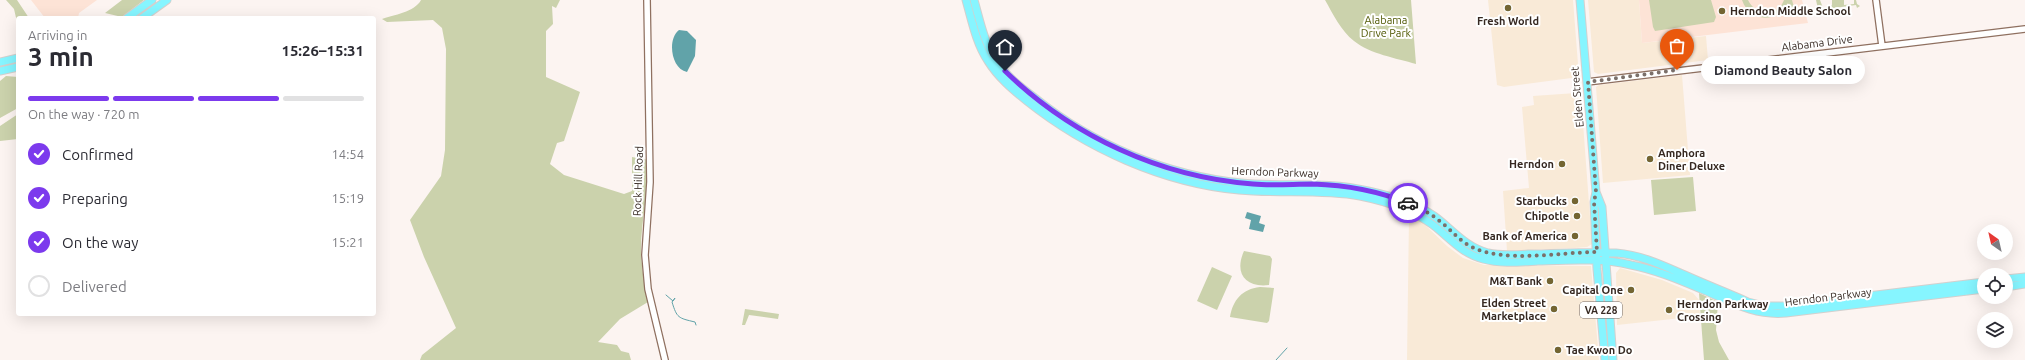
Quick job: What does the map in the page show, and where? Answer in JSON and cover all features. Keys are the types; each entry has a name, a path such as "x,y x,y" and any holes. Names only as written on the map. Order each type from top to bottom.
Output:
{"main road":[{"path":"130,16 152,0"},
{"path":"145,16 167,0"},
{"name":"Herndon Parkway","path":"966,0 982,51 989,63 1002,79 1034,107 1064,128 1124,159 1165,174 1232,189 1267,192 1329,192 1378,200 1421,217 1433,225 1460,249 1487,260 1501,262 1607,261 1658,272 1750,310 1773,314 1977,290"},
{"name":"Herndon Parkway","path":"974,0 985,40 995,60 1005,71 1041,103 1093,137 1134,156 1178,170 1232,182 1328,185 1373,192 1419,208 1437,219 1459,239 1476,248 1490,253 1511,255 1597,252 1645,258 1748,302 1771,307 1977,283"},
{"name":"Elden Street","path":"1580,0 1596,192 1594,202 1597,260 1605,360"},
{"path":"0,62 16,58"},
{"path":"0,71 16,67"},
{"name":"Elden Street","path":"1596,192 1602,207 1613,360"},
{"path":"2013,278 2025,277"},
{"path":"2013,285 2025,284"}],"street":[{"name":"Rock Hill Road","path":"647,0 650,182 644,255 648,289 665,360"},
{"path":"1876,0 1882,46"},
{"name":"Alabama Drive","path":"1588,82 2025,29"}],"shaded area":[{"path":"31,0 97,0 79,13 78,16 43,16"},
{"path":"1488,0 1573,0 1579,77 1504,87 1497,85"},
{"path":"1588,0 1639,0 1642,43 1706,36 1708,60 1598,74 1594,72"},
{"name":"Herndon Middle School","path":"1639,0 1802,0 1808,23 1642,43"},
{"path":"1682,75 1690,175 1603,183 1596,87 1599,85"},
{"path":"1576,93 1581,96 1592,244 1587,247 1507,251 1503,191 1529,188 1522,107 1534,105 1533,96"},
{"path":"1409,216 1422,222 1447,246 1463,258 1484,265 1591,266 1599,360 1407,360"},
{"path":"1620,268 1662,280 1693,293 1699,300 1700,316 1617,325 1616,273"}],"green space":[{"path":"6,0 17,0 28,16 16,16 16,18 14,9"},
{"path":"122,0 144,0 123,16 105,13"},
{"path":"421,0 560,0 556,8 552,6 553,24 546,31 546,77 580,92 564,141 557,143 550,164 564,175 624,194 632,191 632,157 649,160 641,249 642,269 648,302 620,319 598,342 617,345 621,351 629,353 631,360 420,360 422,355 456,328 424,257 410,220 441,176 445,150 446,49 442,28 433,20 387,22 382,19 409,10"},
{"name":"Alabama Drive Park","path":"1325,0 1411,0 1416,64 1375,52 1354,41 1341,27"},
{"path":"1649,0 1711,0 1716,17 1714,22 1655,31 1653,27"},
{"path":"1742,0 1748,0 1751,5 1761,12 1772,12 1781,6 1784,0 1792,0 1796,15 1791,15 1788,3 1783,10 1777,14 1764,18 1751,13 1746,8"},
{"path":"1816,0 1820,0 1823,8 1832,5 1832,0 1844,0 1844,5 1854,4 1854,0 1856,0 1857,4 1860,6 1857,8 1856,5 1819,10 1818,13 1815,10 1818,9"},
{"path":"6,76 16,77 16,109 0,118 0,81"},
{"path":"16,115 16,139 0,141 0,126"},
{"path":"1693,177 1696,211 1654,215 1651,180"},
{"path":"1244,251 1270,256 1272,259 1269,285 1254,284 1244,277 1240,266"},
{"path":"1212,267 1232,276 1217,310 1197,301"},
{"path":"1260,287 1274,288 1269,321 1267,323 1230,317 1233,305 1239,296 1248,290"},
{"path":"1699,293 1718,302 1716,330 1719,342 1729,360 1704,360"},
{"path":"745,309 779,314 778,319 749,315 745,325 742,325"}],"water":[{"path":"679,30 687,31 696,40 695,56 687,72 682,70 677,65 672,53 673,40 675,34"},
{"path":"1247,212 1261,216 1259,223 1265,225 1263,232 1249,229 1251,220 1245,218"}],"waterway":[{"path":"666,295 673,301 675,298 672,302 677,314 682,318 695,322 696,325"},
{"path":"1276,360 1287,348"}],"way so far":[{"path":"1408,203 1432,215 1459,239 1482,251 1497,255 1597,252 1594,202 1596,192 1588,82 1677,70"}],"place":[{"name":"Fresh World","path":"1508,8"},
{"name":"Herndon Middle School","path":"1722,11"},
{"name":"Diamond Beauty Salon","path":"1677,70"},
{"name":"Amphora Diner Deluxe","path":"1650,159"},
{"name":"Herndon","path":"1562,164"},
{"name":"Starbucks","path":"1575,201"},
{"name":"Chipotle","path":"1577,216"},
{"name":"Bank of America","path":"1575,236"},
{"name":"M&T Bank","path":"1550,281"},
{"name":"Capital One","path":"1631,290"},
{"name":"Elden Street Marketplace","path":"1554,309"},
{"name":"Herndon Parkway Crossing","path":"1669,310"},
{"name":"Tae Kwon Do","path":"1558,350"}],"route":[{"path":"1005,71 1041,103 1081,130 1119,150 1158,164 1211,178 1239,183 1345,186 1393,197 1408,203"}]}
